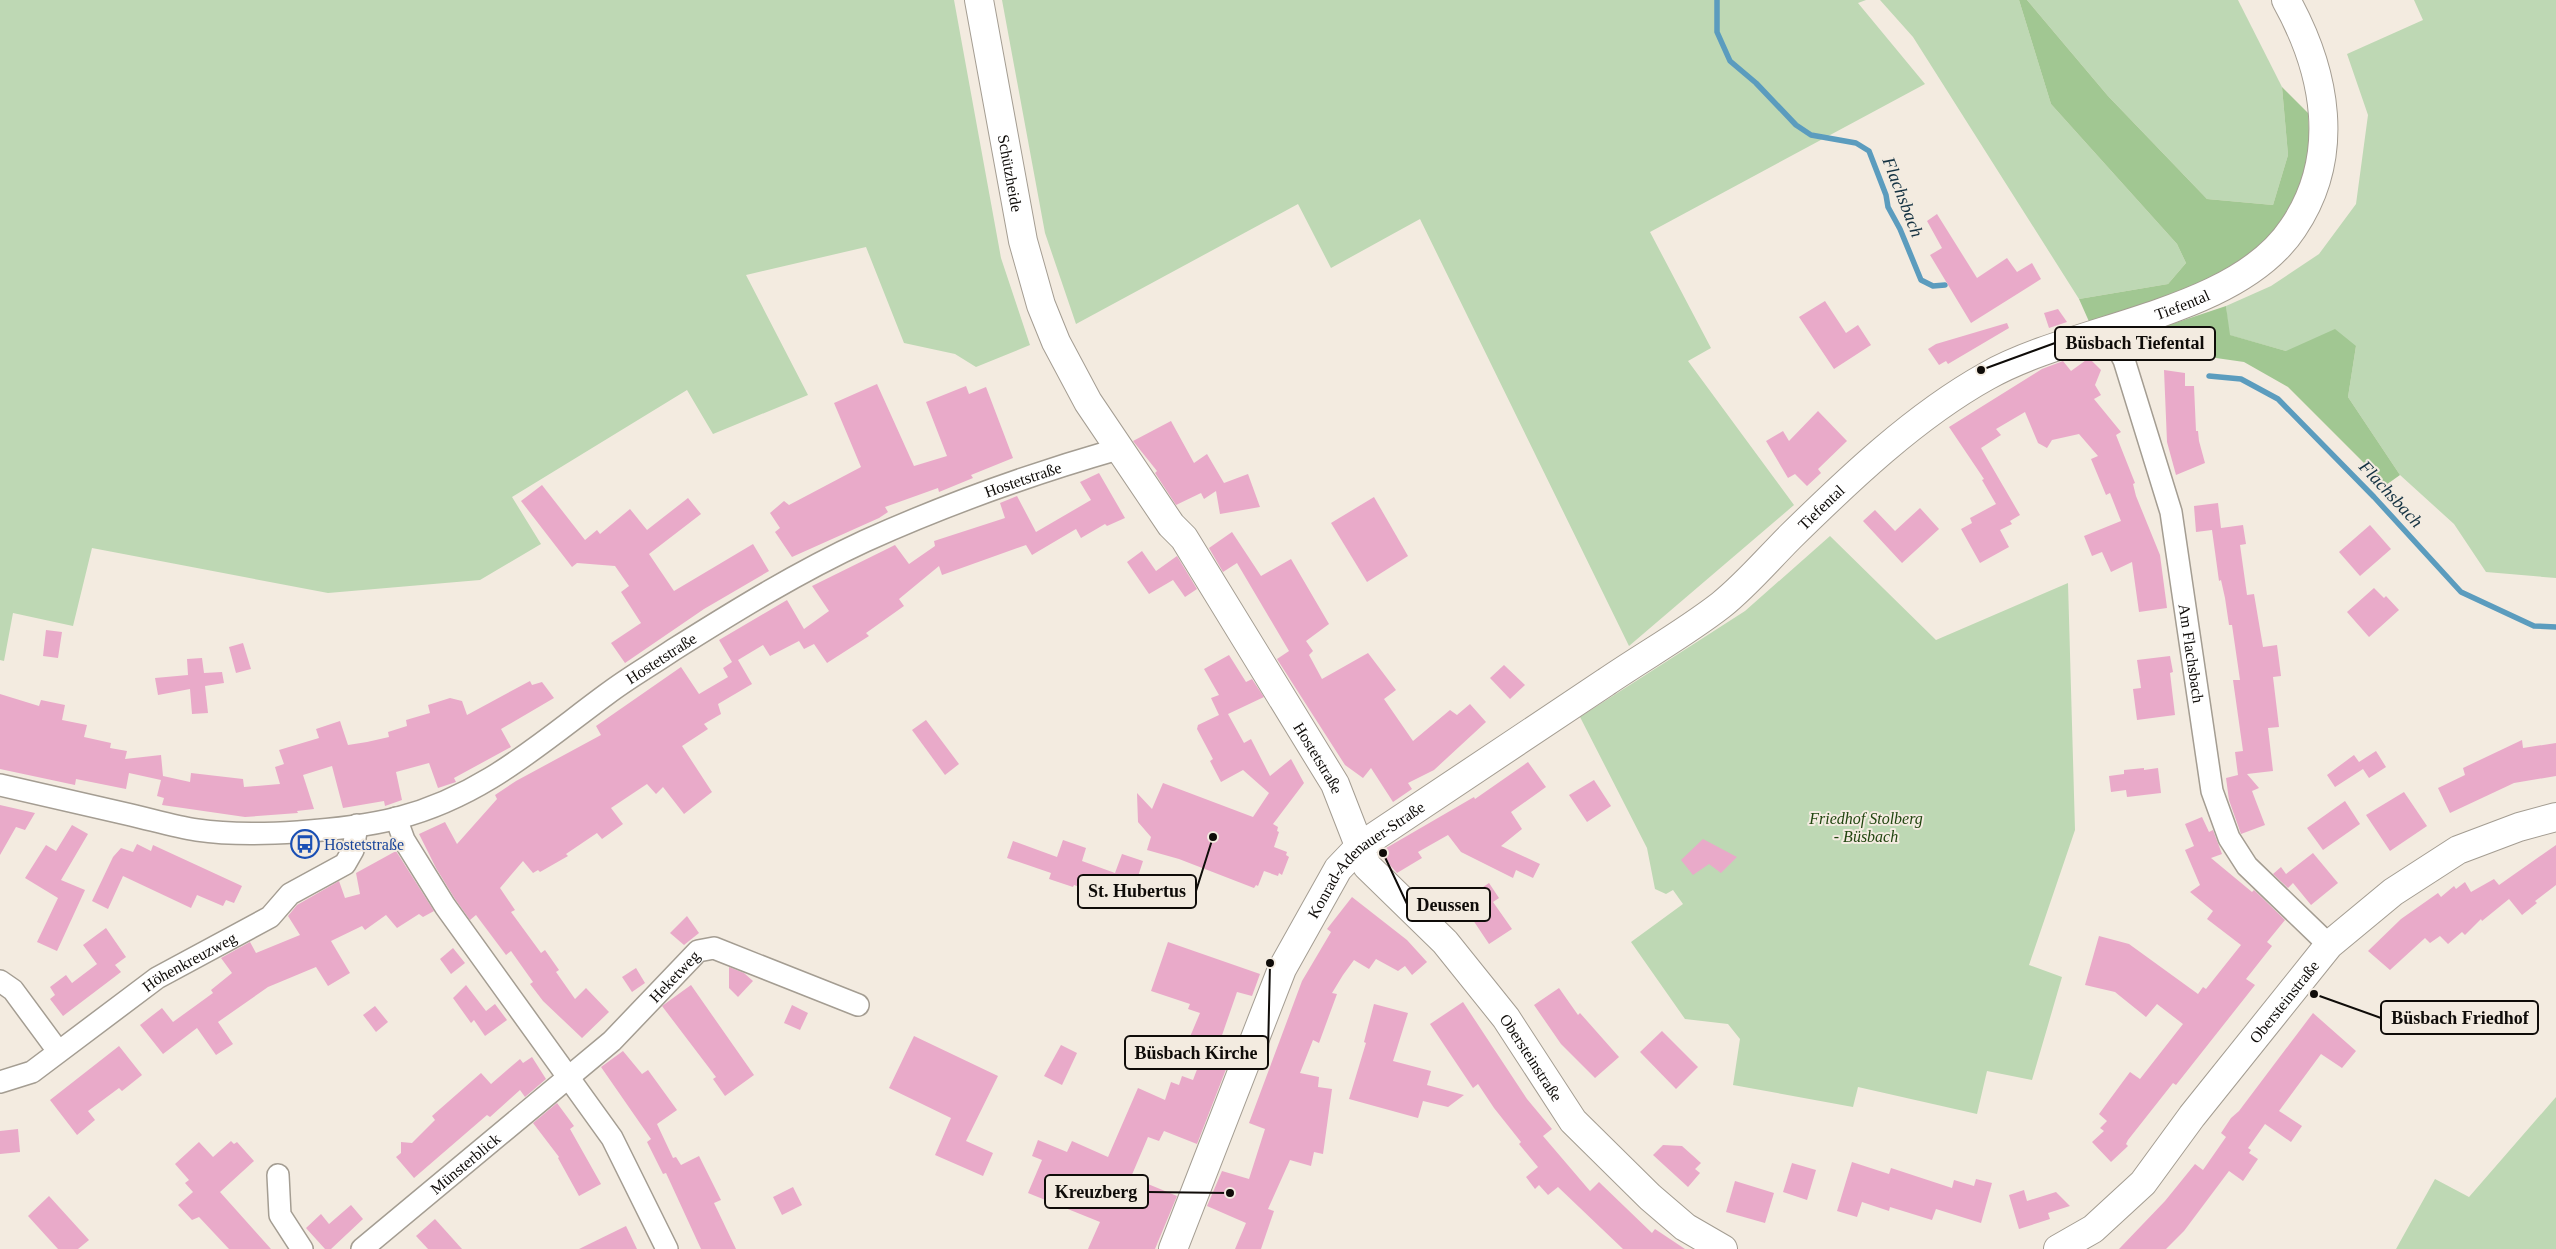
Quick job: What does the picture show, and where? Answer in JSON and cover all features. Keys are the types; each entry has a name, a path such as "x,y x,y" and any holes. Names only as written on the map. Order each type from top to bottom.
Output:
{"street":[{"name":"Schützheide","path":"979,0 1023,241 1041,305 1056,342"},
{"name":"Tiefental","path":"1722,604 1855,473 1930,414 1985,376 2033,353 2180,306 2221,288 2264,260 2293,230 2312,192 2323,154 2324,114 2318,77 2304,32 2286,0"},
{"name":"Am Flachsbach","path":"2108,330 2124,360 2171,512 2212,792 2229,838 2247,866 2329,945"},
{"name":"Hostetstraße","path":"1056,342 1088,402 1170,525 1184,538 1335,784 1359,847"},
{"name":"Hostetstraße","path":"0,785 198,831 254,833 357,825 396,818 436,807 480,786 524,757 608,693 744,606 804,572 864,542 970,498 1041,471 1118,449"},
{"name":"Konrad-Adenauer-Straße","path":"1173,1249 1282,969 1338,869 1359,847 1722,604"},
{"name":"Obersteinstraße","path":"2058,1249 2093,1229 2144,1183 2192,1116 2329,945 2393,892 2458,850 2519,827 2556,817"},
{"path":"396,818 404,840 445,906 612,1138 667,1249"},
{"name":"Höhenkreuzweg","path":"0,1082 32,1072 157,978 270,917 290,894 345,864 354,850 357,825"},
{"name":"Obersteinstraße","path":"1359,847 1366,866 1445,942 1506,1018 1573,1121 1657,1203 1685,1227 1724,1249"},
{"name":"Heketweg","path":"568,1076 612,1041 698,951 714,948 858,1005"},
{"path":"0,980 14,990 58,1051"},
{"name":"Münsterblick","path":"362,1249 568,1076"},
{"path":"278,1175 280,1214 302,1249"}],"green space":[{"path":"0,0 954,0 1001,258 1030,345 976,367 955,354 904,343 866,247 746,275 808,395 713,434 687,390 512,497 541,544 480,580 328,593 92,548 73,626 13,613 4,661 0,660"},
{"path":"1002,0 1866,0 1858,3 1925,84 1650,232 1711,348 1688,361 1794,505 1629,646 1420,219 1331,268 1298,204 1076,324 1045,233"},
{"path":"1880,0 2019,0 2051,104 2177,244 2186,263 2168,284 2079,299 1913,37"},
{"path":"2019,0 2027,0 2108,96 2207,199 2273,205 2288,155 2282,87 2308,113 2310,152 2288,223 2217,281 2091,326 2079,299 2168,284 2186,263 2177,244 2051,104"},
{"path":"2027,0 2238,0 2282,87 2288,155 2273,205 2207,199 2108,96"},
{"path":"2414,0 2556,0 2556,578 2486,572 2454,524 2400,475 2348,397 2356,346 2286,351 2229,335 2226,306 2271,286 2319,254 2356,204 2368,115 2347,54 2423,20"},
{"path":"2226,306 2230,335 2286,351 2335,329 2356,346 2348,397 2400,475 2386,485 2288,387 2244,362 2153,349 2148,332"},
{"name":"Friedhof Stolberg - Büsbach","path":"1830,536 1936,640 2068,583 2075,830 2029,965 2062,977 2032,1080 1987,1071 1977,1114 1858,1087 1853,1107 1733,1085 1740,1039 1728,1024 1685,1019 1631,942 1683,904 1673,890 1666,894 1655,889 1647,848 1580,717 1745,611"},
{"path":"2556,1097 2556,1249 2396,1249 2435,1179 2469,1197"}],"building":[{"path":"1937,214 1977,278 2007,258 2017,272 2032,263 2041,279 1971,323 1930,255 1942,248 1927,221"},
{"path":"1825,301 1846,333 1858,325 1871,345 1834,369 1799,317"},
{"path":"2058,309 2067,322 2049,328 2044,313"},
{"path":"2007,323 2009,328 1948,364 1946,361 1939,365 1928,349 1936,344"},
{"path":"2089,358 2101,370 2095,385 2101,395 2094,399 2121,432 2116,435 2135,483 2133,484 2136,496 2160,555 2167,608 2139,612 2132,562 2111,572 2102,552 2092,556 2084,536 2121,521 2110,493 2106,495 2091,459 2098,456 2079,434 2052,440 2047,448 2038,443 2025,412 1996,429 2001,435 1981,448 2020,515 2010,521 2012,524 2000,530 2009,547 1980,563 1961,529 1972,523 1970,518 1996,504 1982,480 1984,479 1949,427 2042,369 2063,361 2071,371"},
{"path":"2164,370 2185,373 2185,386 2194,386 2196,431 2198,431 2205,463 2176,475 2167,442"},
{"path":"877,384 914,466 947,456 926,402 966,386 969,394 986,387 1013,458 971,475 973,478 939,492 938,488 885,507 888,512 879,518 792,557 775,532 780,528 770,513 784,501 789,505 861,467 834,403"},
{"path":"1818,411 1847,441 1818,469 1821,473 1807,486 1795,474 1788,478 1766,441 1783,431 1789,441"},
{"path":"1171,421 1194,463 1207,454 1224,483 1248,474 1260,507 1220,514 1216,491 1204,499 1201,493 1176,505 1155,473 1157,471 1133,441"},
{"path":"1099,473 1125,518 1107,526 1105,524 1081,538 1076,529 1032,555 1026,545 942,575 939,566 899,599 904,606 866,633 869,636 827,663 814,644 804,649 799,641 770,656 763,645 738,660 752,684 718,704 721,714 704,724 708,729 682,746 712,792 684,814 663,787 656,794 647,784 611,808 623,824 602,839 597,833 566,854 568,856 540,872 538,870 533,873 523,861 500,888 515,910 511,912 541,953 545,950 559,970 556,972 575,999 586,988 609,1012 582,1038 543,1001 530,984 533,982 511,951 506,955 476,915 470,920 455,899 436,868 419,834 445,822 457,844 497,799 495,795 516,781 601,735 596,726 681,667 699,694 728,677 723,668 732,662 719,640 787,600 804,629 829,611 812,586 895,545 909,564 935,546 934,541 1005,518 1000,503 1017,496 1036,532 1091,500 1080,482"},
{"path":"542,485 585,540 597,530 600,534 630,509 647,530 688,498 701,514 649,554 674,591 753,544 769,571 704,609 625,663 611,643 641,623 621,592 629,586 615,566 577,563 572,567 521,501"},
{"path":"1374,497 1408,556 1367,582 1331,523"},
{"path":"2218,503 2221,528 2243,525 2246,544 2240,545 2247,595 2254,594 2263,647 2277,645 2281,676 2273,677 2279,727 2268,728 2273,771 2247,774 2259,788 2252,791 2265,825 2241,834 2229,800 2226,778 2238,775 2235,752 2243,751 2233,680 2240,680 2232,625 2229,625 2221,580 2219,581 2212,530 2196,532 2194,506"},
{"path":"1920,508 1939,529 1902,563 1863,521 1875,510 1895,531"},
{"path":"2370,525 2391,549 2360,576 2339,552"},
{"path":"1232,532 1261,576 1291,559 1329,624 1306,641 1313,651 1309,655 1322,679 1368,653 1396,690 1384,699 1413,741 1450,710 1457,715 1470,704 1486,722 1434,770 1408,783 1412,789 1393,802 1371,768 1363,778 1345,765 1277,659 1289,651 1237,563 1223,572 1209,548"},
{"path":"1142,551 1156,571 1177,556 1197,589 1185,597 1173,580 1149,594 1127,562"},
{"path":"2374,588 2384,598 2386,596 2399,610 2369,637 2347,612"},
{"path":"46,630 62,632 58,658 43,656"},
{"path":"243,643 251,669 236,673 229,647"},
{"path":"1229,655 1246,682 1252,679 1264,697 1228,714 1244,743 1251,739 1270,776 1291,759 1304,783 1273,824 1278,827 1277,831 1279,832 1274,847 1287,852 1286,855 1289,857 1282,875 1279,873 1278,876 1264,871 1258,886 1256,885 1254,888 1179,859 1147,850 1151,837 1138,822 1137,793 1152,809 1163,783 1253,817 1269,793 1243,770 1221,782 1210,761 1213,759 1197,729 1198,725 1219,715 1211,698 1219,695 1204,669"},
{"path":"2170,656 2173,672 2170,673 2175,715 2137,720 2133,689 2141,688 2137,660"},
{"path":"202,658 204,673 222,672 224,683 205,686 208,713 192,714 190,689 158,695 155,678 188,675 187,659"},
{"path":"1504,665 1525,685 1510,699 1490,678"},
{"path":"530,681 532,685 542,682 554,698 501,729 511,747 454,778 456,782 438,788 429,763 396,772 402,800 385,806 384,801 343,808 332,766 303,775 314,809 297,811 298,813 245,817 162,805 164,798 157,796 161,780 129,773 126,789 76,779 75,785 0,769 0,694 39,706 41,700 65,705 62,720 87,725 84,737 111,743 110,748 127,751 125,759 161,755 163,776 190,782 191,773 243,779 244,787 280,784 275,767 284,764 279,750 319,738 316,729 340,721 348,745 367,742 389,737 388,732 407,726 406,720 430,713 428,705 450,698 462,701 467,715"},
{"path":"926,720 959,764 945,775 912,730"},
{"path":"2522,740 2523,748 2556,743 2556,776 2514,783 2450,813 2438,788 2465,775 2463,768"},
{"path":"2376,751 2386,767 2369,778 2363,769 2335,787 2327,775 2354,755 2359,762"},
{"path":"1528,762 1546,787 1511,812 1522,829 1501,846 1540,864 1533,878 1516,870 1513,878 1461,852 1448,835 1418,852 1422,858 1397,873 1389,864 1381,851 1474,797 1475,799"},
{"path":"2144,768 2144,770 2158,768 2161,793 2127,797 2126,790 2111,792 2109,776 2124,774 2124,770"},
{"path":"1594,780 1611,806 1587,822 1569,795"},
{"path":"2404,792 2427,826 2390,851 2366,815"},
{"path":"2345,801 2360,824 2323,850 2307,828"},
{"path":"0,805 35,813 25,830 16,827 0,855"},
{"path":"2202,817 2209,832 2213,830 2222,854 2211,858 2252,892 2254,890 2285,920 2267,942 2272,946 2246,979 2255,985 2176,1085 2173,1083 2128,1140 2126,1144 2128,1146 2111,1162 2092,1142 2104,1131 2100,1128 2107,1121 2099,1114 2130,1072 2140,1079 2183,1024 2157,1004 2146,1017 2115,992 2085,985 2099,936 2129,944 2198,994 2203,987 2206,989 2241,945 2207,919 2213,911 2190,892 2200,885 2185,850 2194,846 2185,824"},
{"path":"72,825 88,834 61,880 85,890 57,951 37,942 58,898 25,878 46,845 56,851"},
{"path":"1703,839 1737,857 1721,873 1709,864 1693,875 1681,860"},
{"path":"1063,840 1086,848 1082,861 1115,873 1122,854 1143,861 1130,901 1113,895 1112,898 1049,879 1051,873 1007,858 1013,841 1057,857"},
{"path":"137,844 151,851 153,845 242,886 234,903 226,900 223,906 197,895 191,908 123,876 108,909 92,901 113,857 121,848 133,852"},
{"path":"2556,845 2556,885 2535,901 2537,903 2522,915 2509,899 2482,921 2481,919 2465,935 2462,932 2448,944 2440,936 2430,943 2425,938 2390,970 2368,951 2401,919 2438,893 2441,897 2454,886 2456,889 2465,882 2471,892 2494,879 2499,885"},
{"path":"396,851 434,911 423,917 419,914 397,928 386,915 365,930 362,926 331,941 350,973 328,986 316,967 268,987 218,1022 233,1044 216,1055 197,1028 163,1054 140,1025 162,1008 173,1022 213,993 211,990 232,973 221,958 250,942 256,953 300,935 288,916 297,905 339,881 345,898 360,894 356,873"},
{"path":"2313,853 2338,883 2311,905 2293,883 2288,888 2273,874 2281,867 2286,874"},
{"path":"1489,883 1499,898 1493,902 1512,929 1489,944 1471,917 1477,912 1467,898"},
{"path":"1352,897 1407,940 1427,962 1412,975 1405,966 1398,971 1376,959 1369,969 1354,960 1343,975 1332,993 1337,994 1319,1043 1313,1040 1300,1073 1319,1077 1318,1087 1332,1089 1323,1154 1314,1152 1311,1166 1290,1160 1268,1209 1274,1211 1261,1249 1235,1249 1246,1223 1207,1206 1222,1171 1249,1179 1265,1129 1249,1123 1302,981 1331,932 1327,929"},
{"path":"687,916 699,933 684,945 670,933"},
{"path":"106,928 126,957 115,965 121,972 63,1016 50,999 55,995 50,987 66,975 72,983 97,964 83,945"},
{"path":"1168,942 1260,974 1252,996 1237,992 1220,1041 1235,1046 1197,1144 1164,1131 1159,1141 1148,1137 1131,1177 1177,1196 1155,1249 1088,1249 1100,1222 1028,1193 1042,1160 1032,1156 1038,1140 1067,1152 1072,1141 1108,1157 1138,1088 1165,1100 1171,1082 1179,1085 1182,1076 1193,1080 1204,1051 1187,1044 1200,1013 1188,1009 1190,1004 1151,991"},
{"path":"453,948 465,963 451,974 440,959"},
{"path":"729,967 744,973 753,981 738,997 729,988"},
{"path":"636,968 645,983 632,992 622,977"},
{"path":"466,985 486,1011 495,1004 507,1020 485,1036 474,1020 471,1023 453,998"},
{"path":"691,985 754,1075 725,1096 713,1079 716,1077 662,1006"},
{"path":"1559,988 1578,1015 1580,1013 1619,1057 1595,1078 1561,1044 1534,1005"},
{"path":"1463,1002 1527,1099 1552,1129 1543,1136 1590,1191 1599,1182 1652,1233 1655,1229 1685,1249 1623,1249 1558,1187 1548,1195 1539,1185 1535,1189 1526,1177 1538,1167 1519,1144 1521,1142 1478,1084 1473,1088 1430,1024"},
{"path":"1374,1004 1408,1013 1393,1061 1431,1071 1427,1085 1464,1095 1448,1107 1423,1101 1418,1118 1349,1099 1366,1043 1364,1042"},
{"path":"792,1005 808,1013 800,1030 784,1023"},
{"path":"375,1006 388,1022 376,1032 363,1015"},
{"path":"2313,1013 2356,1051 2342,1068 2321,1054 2279,1111 2302,1126 2291,1142 2265,1124 2248,1148 2251,1150 2249,1153 2258,1159 2243,1181 2229,1171 2184,1231 2166,1249 2119,1249 2165,1201 2195,1164 2203,1170 2226,1137 2221,1133 2231,1118 2239,1111"},
{"path":"1662,1031 1698,1067 1676,1089 1640,1052"},
{"path":"914,1036 998,1076 966,1141 993,1153 983,1176 935,1155 951,1118 889,1088"},
{"path":"1061,1045 1077,1053 1062,1085 1044,1076"},
{"path":"119,1046 142,1075 122,1091 119,1088 88,1111 95,1120 77,1135 50,1100"},
{"path":"623,1051 642,1074 648,1070 677,1110 657,1124 673,1158 676,1157 681,1165 699,1156 721,1200 714,1203 736,1249 701,1249 666,1173 663,1174 647,1142 651,1139 601,1067"},
{"path":"532,1057 546,1079 525,1097 520,1090 490,1117 487,1115 414,1178 396,1157 401,1153 401,1142 412,1143 435,1120 432,1116 481,1073 491,1084 520,1059 523,1063"},
{"path":"557,1103 574,1126 570,1129 601,1184 579,1196 559,1157 533,1123"},
{"path":"18,1129 20,1152 0,1154 0,1131"},
{"path":"231,1141 234,1144 237,1142 254,1161 220,1192 271,1249 229,1249 199,1217 192,1220 178,1205 193,1192 185,1183 189,1180 175,1164 199,1142 213,1157"},
{"path":"1663,1145 1682,1146 1701,1163 1695,1169 1700,1173 1688,1187 1653,1155"},
{"path":"1852,1162 1889,1174 1891,1168 1952,1188 1954,1180 1974,1186 1976,1179 1992,1183 1981,1223 1936,1209 1932,1220 1890,1207 1889,1211 1862,1202 1857,1217 1837,1211"},
{"path":"1792,1163 1816,1170 1807,1200 1783,1192"},
{"path":"1735,1181 1774,1193 1765,1223 1726,1212"},
{"path":"793,1187 802,1205 782,1215 773,1197"},
{"path":"2024,1190 2027,1201 2056,1192 2070,1206 2048,1213 2050,1219 2019,1229 2009,1195"},
{"path":"49,1196 89,1240 78,1249 58,1249 28,1216"},
{"path":"351,1205 363,1219 331,1249 325,1249 306,1228 321,1214 329,1224"},
{"path":"435,1219 462,1249 428,1249 416,1236"},
{"path":"626,1226 637,1249 579,1249"}],"waterway":[{"name":"Flachsbach","path":"1717,0 1717,32 1730,61 1756,83 1796,125 1811,135 1856,143 1869,151 1886,195 1888,207 1900,229 1921,280 1933,286 1945,285"},
{"name":"Flachsbach","path":"2209,376 2241,379 2278,399 2374,497 2461,592 2534,626 2556,627"}],"place":[{"name":"Büsbach Tiefental","path":"1981,370"},
{"name":"St. Hubertus","path":"1213,837"},
{"name":"Hostetstraße","path":"305,844"},
{"name":"Deussen","path":"1383,853"},
{"name":"Büsbach Kirche","path":"1270,963"},
{"name":"Büsbach Friedhof","path":"2314,994"},
{"name":"Kreuzberg","path":"1230,1193"}]}
